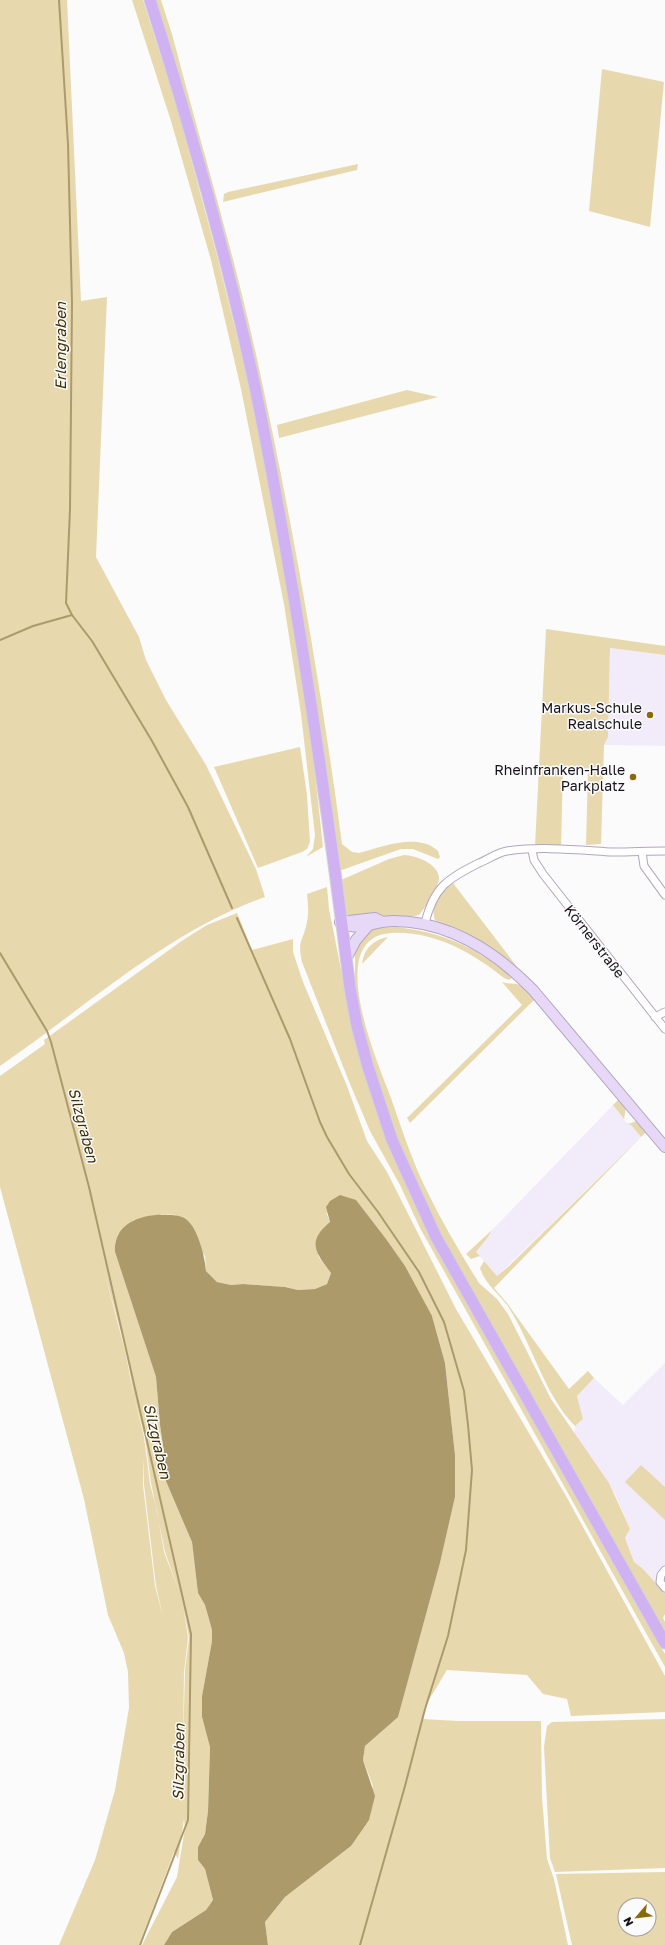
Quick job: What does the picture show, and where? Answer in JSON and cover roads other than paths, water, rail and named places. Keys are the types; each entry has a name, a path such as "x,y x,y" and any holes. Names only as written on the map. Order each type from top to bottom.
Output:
{"main road":[{"path":"150,0 208,198 254,386 282,527 304,654 340,922 357,1026 368,1067 392,1140 436,1237 572,1481 665,1643"}],"street":[{"path":"425,923 430,906 439,889 450,879 497,853 532,850 665,851"},
{"name":"Körnerstraße","path":"532,850 534,860 543,874 665,1029"},
{"path":"642,852 644,866 665,895"},
{"path":"340,922 375,918 381,921"},
{"path":"340,922 349,927 368,926 381,921 425,923 462,936 484,948 518,975 665,1147"},
{"path":"346,959 360,934 368,926"},
{"path":"655,1017 665,1012"},
{"path":"665,1570 661,1575 660,1582 665,1588"}],"waterway":[{"name":"Erlengraben","path":"0,640 33,626 72,615 66,603 70,509 72,303 68,144 59,0"},
{"path":"72,615 92,641 152,741 188,807 232,908"},
{"path":"237,918 290,1039 320,1122 327,1137 349,1174 378,1212 419,1272 444,1322 464,1391 472,1470 466,1550 448,1636 425,1709 360,1945"},
{"name":"Silzgraben","path":"0,953 47,1031 51,1042 89,1187 191,1634 188,1820 140,1945"}],"place":[{"name":"Markus-Schule Realschule","path":"650,715"},
{"name":"Rheinfranken-Halle Parkplatz","path":"633,777"}]}
